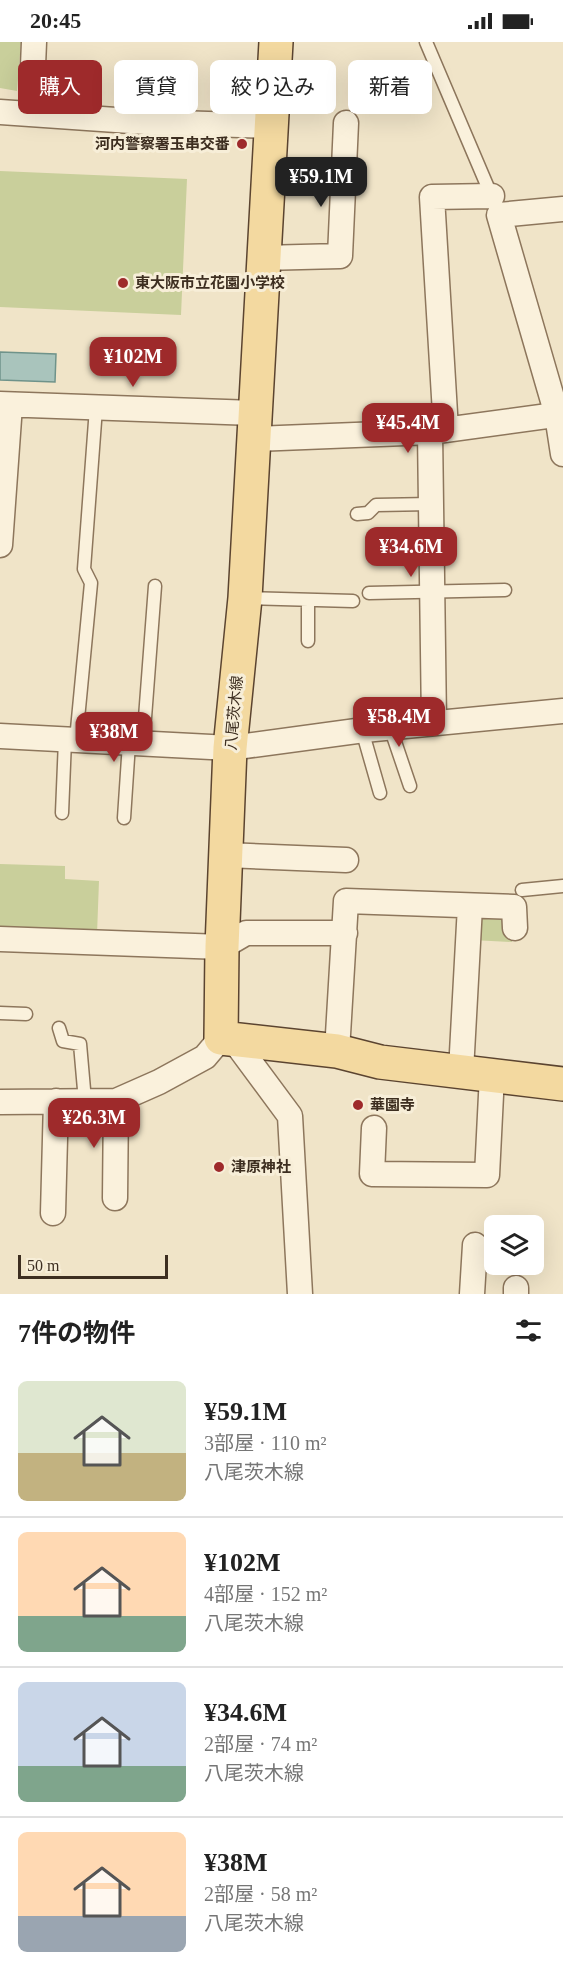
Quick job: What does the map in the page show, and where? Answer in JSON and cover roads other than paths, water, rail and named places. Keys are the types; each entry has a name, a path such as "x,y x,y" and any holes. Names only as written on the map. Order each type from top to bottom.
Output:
{"main road":[{"name":"八尾茨木線","path":"227,1038 222,947 230,748 245,598 262,258 276,42"},
{"path":"227,1038 337,1051 380,1062 563,1084"}],"street":[{"path":"33,60 34,42"},
{"path":"0,112 18,113"},
{"path":"31,114 144,122 271,126"},
{"path":"262,258 340,256 346,123"},
{"path":"434,723 431,504 438,431 432,197 495,206 563,209"},
{"path":"495,206 560,414 563,454"},
{"path":"0,545 5,405 96,408 255,426 438,431 560,414"},
{"path":"0,736 230,748 362,730 563,711"},
{"path":"226,855 346,860"},
{"path":"337,1051 346,902 514,907 515,928"},
{"path":"374,1128 372,1174 488,1175 476,1073 470,906"},
{"path":"0,939 222,947 246,933 345,933"},
{"path":"0,1102 116,1101 159,1082 205,1057 227,1038 290,1116 300,1294"},
{"path":"53,1214 56,1101"},
{"path":"115,1198 116,1101"},
{"path":"472,1294 475,1245"}],"lane":[{"path":"426,42 495,206"},
{"path":"62,813 91,583 84,568 96,408"},
{"path":"357,514 368,513 376,505 431,504"},
{"path":"124,818 136,743 155,586"},
{"path":"369,593 506,590"},
{"path":"245,598 354,601"},
{"path":"308,600 308,641"},
{"path":"390,727 410,786"},
{"path":"362,730 380,793"},
{"path":"522,890 563,886"},
{"path":"0,1013 26,1014"},
{"path":"59,1028 63,1041 80,1044 85,1101"}],"water":[{"path":"0,352 56,354 55,382 0,380"}],"place":[{"name":"河内警察署玉串交番","path":"242,144"},
{"name":"東大阪市立花園小学校","path":"123,283"},
{"name":"華園寺","path":"358,1105"},
{"name":"津原神社","path":"219,1167"}]}
